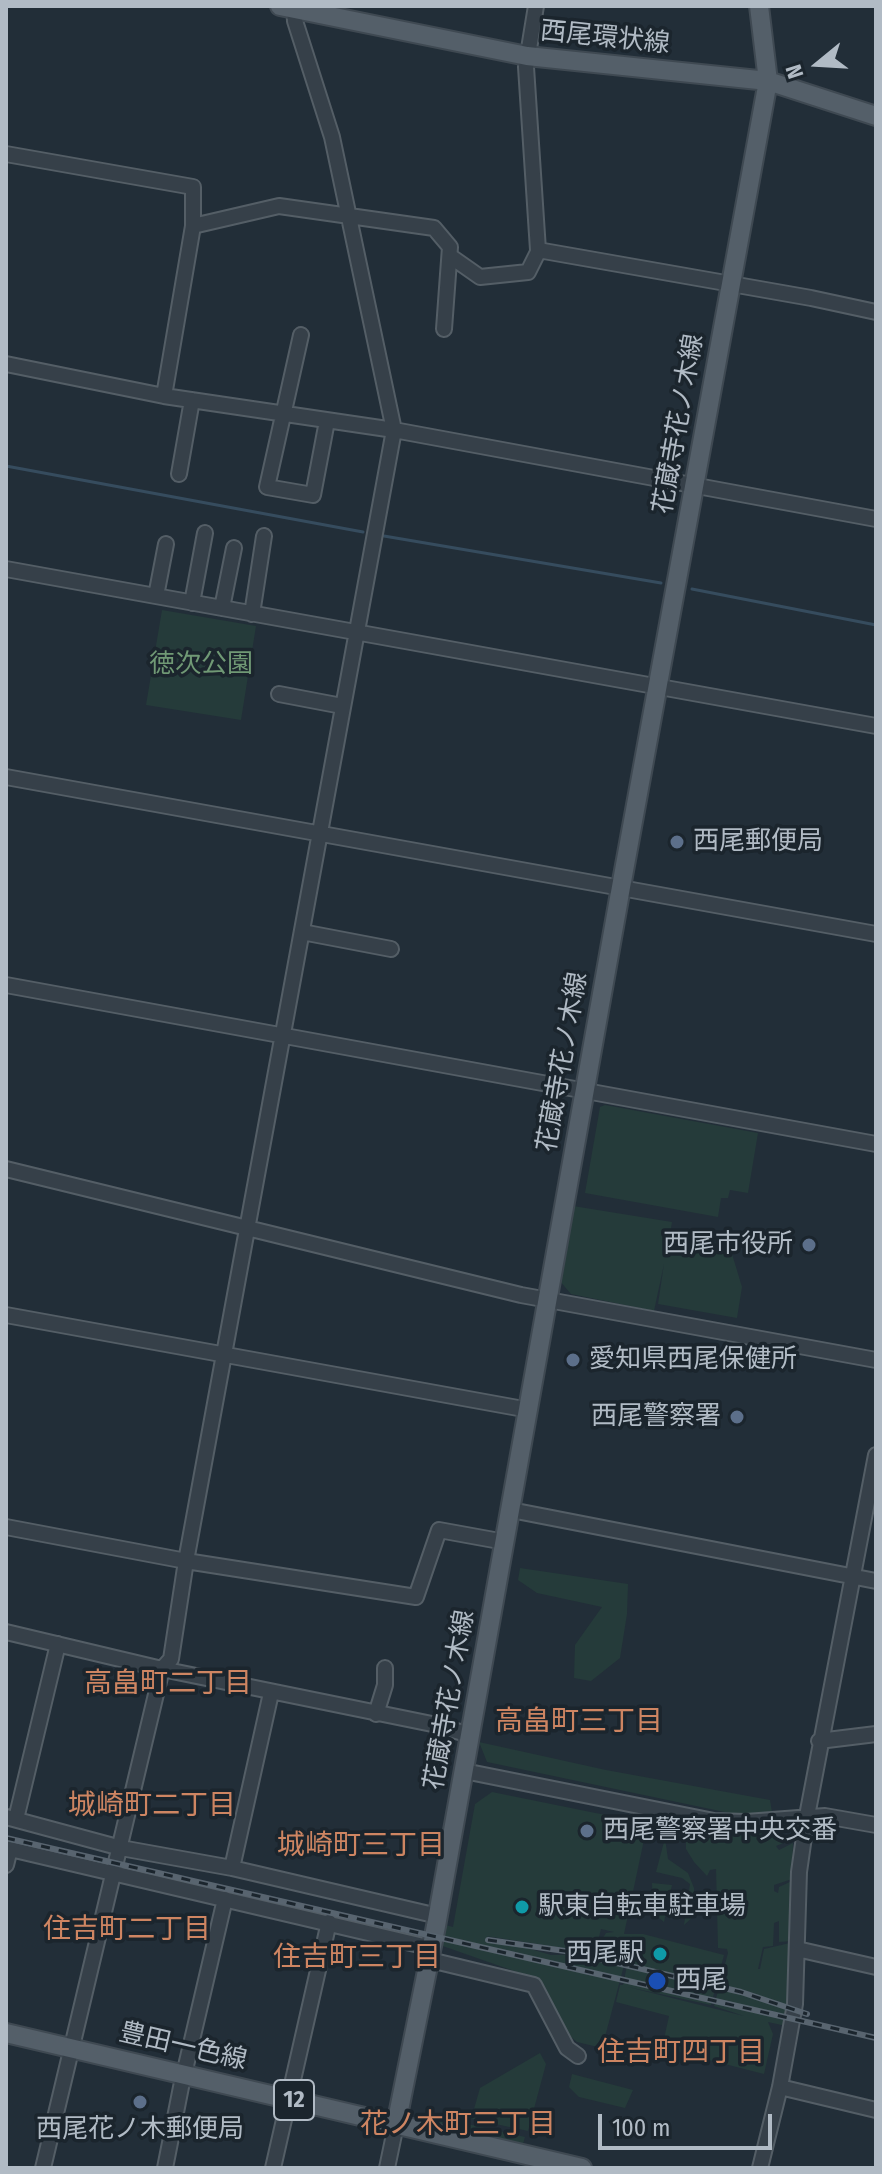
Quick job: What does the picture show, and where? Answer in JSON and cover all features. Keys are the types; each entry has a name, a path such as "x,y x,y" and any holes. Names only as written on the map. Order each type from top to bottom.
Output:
{"main road":[{"name":"花蔵寺花ノ木線","path":"396,2125 438,1916 768,81 759,6"},
{"name":"西尾環状線","path":"289,7 527,56 768,81 876,116"},
{"name":"豊田一色線","path":"6,2033 396,2125 530,2162 582,2168"}],"street":[{"path":"450,256 480,277 528,272 539,250 529,140 527,56 536,6"},
{"path":"43,2168 162,1669 171,1659 186,1561 394,430 332,137 289,7"},
{"path":"6,154 193,187 193,226 164,396"},
{"path":"193,226 279,206 434,228 450,247 444,329"},
{"path":"539,250 876,312"},
{"path":"301,335 267,487 313,495 327,421"},
{"path":"6,364 164,396 394,430 876,519"},
{"path":"179,474 192,400"},
{"path":"192,603 205,533"},
{"path":"252,614 264,536"},
{"path":"156,596 166,544"},
{"path":"222,608 234,548"},
{"path":"6,569 876,726"},
{"path":"279,694 342,706"},
{"path":"6,777 876,934"},
{"path":"302,932 391,949"},
{"path":"6,985 876,1144"},
{"path":"6,1169 548,1300 876,1360"},
{"path":"6,1315 529,1410"},
{"path":"760,2168 780,2087 795,2004 799,1872 819,1741 876,1455"},
{"path":"511,1510 876,1581"},
{"path":"6,1527 186,1561 416,1597 439,1530 505,1542"},
{"path":"6,1632 271,1693 432,1724 470,1735"},
{"path":"58,1644 11,1818 121,1848 232,1868 438,1916"},
{"path":"376,1714 385,1685 385,1668"},
{"path":"232,1868 271,1693"},
{"path":"819,1741 876,1734"},
{"path":"464,1771 714,1821 746,1822 807,1816 846,1818 876,1825"},
{"path":"6,1865 8,1848 329,1922 534,1985 567,2048 578,2056"},
{"path":"165,2168 225,1899"},
{"path":"273,2168 329,1922"},
{"path":"797,1949 876,1967"},
{"path":"780,2087 876,2110"},
{"path":"387,2168 396,2125"}],"green space":[{"name":"徳次公園","path":"162,610 256,626 241,720 146,705"},
{"path":"605,1105 758,1133 748,1193 730,1190 728,1198 721,1198 718,1217 585,1193 600,1107"},
{"path":"573,1206 672,1222 668,1246 688,1235 721,1245 732,1254 742,1287 737,1318 658,1304 664,1264 654,1311 571,1294 559,1280"},
{"path":"520,1568 628,1584 620,1658 591,1681 574,1678 575,1645 602,1607 537,1593 518,1580"},
{"path":"479,1742 606,1770 770,1800 772,1812 734,1814 487,1762"},
{"path":"492,1792 630,1820 642,1827 645,1835 624,1934 643,1934 724,1955 711,2005 628,1987 744,2016 714,2006 728,1953 727,1949 718,1948 716,1869 710,1870 707,1876 694,1862 686,1849 686,1834 693,1828 734,1832 765,1829 764,1836 776,1835 786,1842 776,1846 779,1850 793,1843 792,1879 774,1885 774,1891 778,1893 779,1887 792,1881 791,1941 779,1942 779,1921 774,1923 773,1946 763,1947 758,1969 764,1949 790,1943 786,2026 768,2022 773,2034 764,2074 662,2048 669,2016 616,2002 630,1951 599,1944 606,1933 614,1932 601,1929 595,1953 486,1936 551,1955 627,1954 602,2048 577,2042 566,2033 537,1979 437,1944 441,1924 453,1927 475,1804"},
{"path":"665,1838 668,1859 688,1873 694,1888 695,1915 684,1925 690,1884 682,1878 656,1872"},
{"path":"652,1883 672,1885 664,1922 653,1913"},
{"path":"540,2053 546,2064 528,2131 463,2117 474,2109 480,2088"},
{"path":"572,2074 633,2090 625,2108 579,2097 569,2087"},
{"path":"437,2117 525,2137 523,2144 432,2124"}],"waterway":[{"path":"6,466 363,532"},
{"path":"384,536 661,583"},
{"path":"692,589 876,625"}],"railway":[{"path":"6,1838 876,2038"},
{"path":"488,1940 565,1951 741,1992 807,2014"}],"place":[{"name":"西尾郵便局","path":"677,842"},
{"name":"西尾市役所","path":"809,1245"},
{"name":"愛知県西尾保健所","path":"573,1360"},
{"name":"西尾警察署","path":"737,1417"},
{"name":"西尾警察署中央交番","path":"587,1831"},
{"name":"駅東自転車駐車場","path":"522,1907"},
{"name":"西尾駅","path":"660,1954"},
{"name":"西尾","path":"657,1981"},
{"name":"西尾花ノ木郵便局","path":"140,2102"}],"district":[{"name":"高畠町二丁目","path":"168,1684"},
{"name":"高畠町三丁目","path":"579,1722"},
{"name":"城崎町二丁目","path":"152,1806"},
{"name":"城崎町三丁目","path":"361,1846"},
{"name":"住吉町二丁目","path":"127,1930"},
{"name":"住吉町三丁目","path":"357,1958"},
{"name":"住吉町四丁目","path":"681,2053"},
{"name":"花ノ木町三丁目","path":"458,2125"}]}
